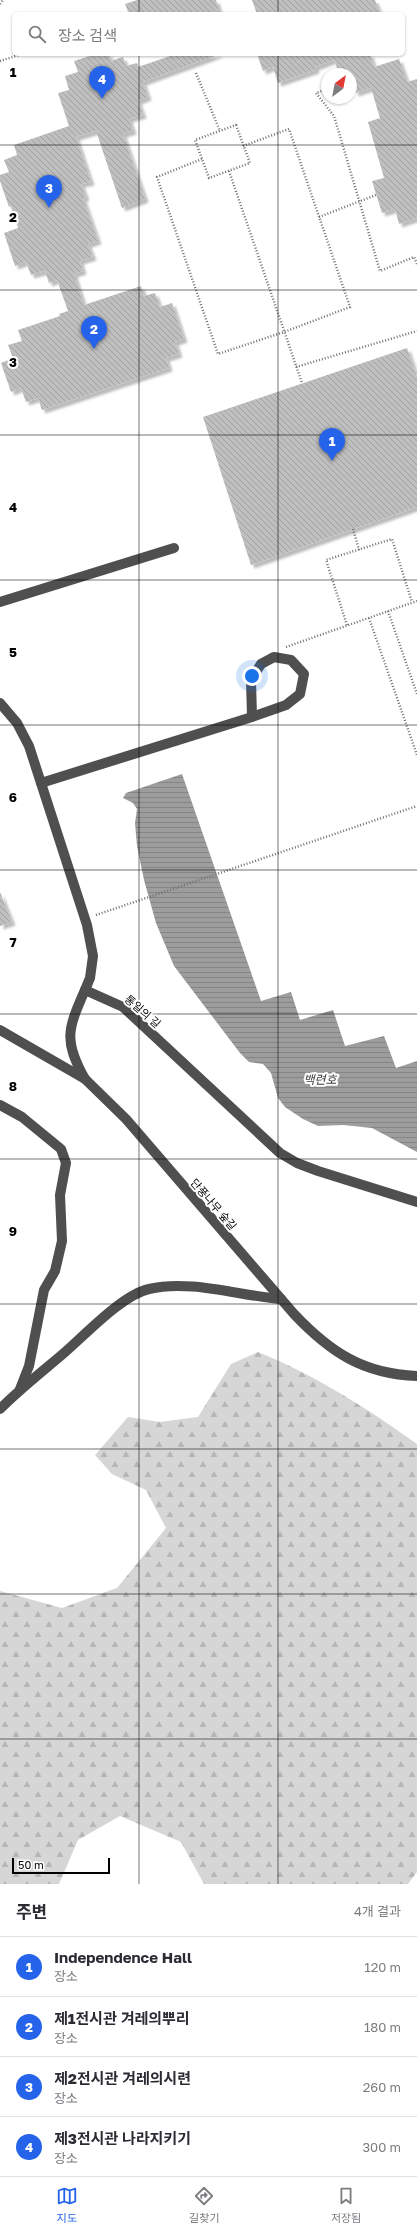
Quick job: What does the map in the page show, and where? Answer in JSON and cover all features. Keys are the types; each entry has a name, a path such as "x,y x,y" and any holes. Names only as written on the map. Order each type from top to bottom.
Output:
{"street":[{"path":"0,602 174,548"},
{"path":"41,783 252,717 286,705 300,694 304,674 291,660 274,657 261,664 252,680 252,717"},
{"path":"0,704 20,729 29,746 85,918 93,956 90,978 71,1022 68,1035 77,1065 85,1079"},
{"name":"통일의 길","path":"85,990 123,1007 280,1153 297,1163 318,1171 417,1202"},
{"name":"단풍나무 숲길","path":"0,1030 85,1079 126,1118 307,1328 350,1360 374,1369 417,1376"},
{"path":"0,1104 22,1117 60,1149 66,1163 60,1195 62,1241 55,1271 44,1290 28,1366 16,1392 0,1397"},
{"path":"0,1409 16,1392 126,1299 148,1289 175,1286 206,1288 250,1296 281,1299"}],"path":[{"path":"0,4 3,0"},
{"path":"0,61 16,56"},
{"path":"196,73 220,131"},
{"path":"321,91 316,93 321,99"},
{"path":"325,104 334,116 358,202 380,271 414,257 417,264"},
{"path":"236,125 250,163 209,178 195,140 220,131 236,125"},
{"path":"202,159 157,177 218,354 284,332 350,307 289,129 243,146"},
{"path":"229,171 302,383"},
{"path":"319,217 376,195"},
{"path":"296,367 417,331"},
{"path":"353,530 359,550"},
{"path":"347,626 326,560 392,539 412,602"},
{"path":"283,648 417,601"},
{"path":"388,611 417,694"},
{"path":"369,618 417,755"},
{"path":"85,918 417,806"}],"green space":[{"path":"258,1352 320,1382 380,1418 417,1444 417,1872 408,1884 204,1884 181,1842 120,1816 78,1840 59,1884 0,1884 0,1591 62,1608 117,1588 166,1528 146,1490 112,1474 95,1455 128,1417 160,1422 198,1417 231,1364"}],"water":[{"name":"백련호","path":"182,774 261,1001 291,992 300,1020 333,1010 345,1046 384,1036 396,1068 417,1061 417,1152 372,1128 343,1125 318,1126 303,1119 285,1107 278,1098 271,1073 263,1064 249,1062 240,1053 174,966 156,923 144,880 137,846 135,823 137,809 133,803 123,798 126,793"}],"building":[{"path":"137,0 216,0 219,10 213,12 128,12 125,4"},
{"path":"252,0 375,0 379,12 256,12"},
{"path":"90,56 110,56 111,61 123,57 126,66 137,63 138,67 170,56 214,56 143,82 148,97 138,101 143,115 129,119 133,131 123,134 145,199 122,208 96,131 76,137 91,182 81,184 86,197 83,198 98,241 88,244 93,257 80,261 83,271 74,274 84,305 141,286 144,296 155,293 160,307 172,303 184,339 175,342 179,354 166,358 169,368 42,410 38,398 26,402 21,388 11,392 1,363 13,358 8,345 22,341 18,330 60,316 59,314 68,311 57,280 49,283 45,271 31,275 26,262 15,266 4,233 18,228 11,206 9,207 0,181 0,175 9,172 4,160 17,155 14,145 69,126 58,93 69,90 65,76 78,72 74,61"},
{"path":"258,56 371,56 374,67 399,59 407,82 417,79 417,218 399,224 395,209 382,213 372,181 384,178 368,122 380,118 371,88 357,92 357,68 337,68 334,60 315,67 316,70 278,83 273,67 263,71"},
{"path":"407,348 417,377 417,507 251,565 203,417"},
{"path":"0,892 12,922 0,926"}],"place":[{"name":"제3전시관 나라지키기","path":"102,99"},
{"name":"제2전시관 겨레의시련","path":"49,208"},
{"name":"제1전시관 겨레의뿌리","path":"94,349"},
{"name":"Independence Hall","path":"332,461"}]}
